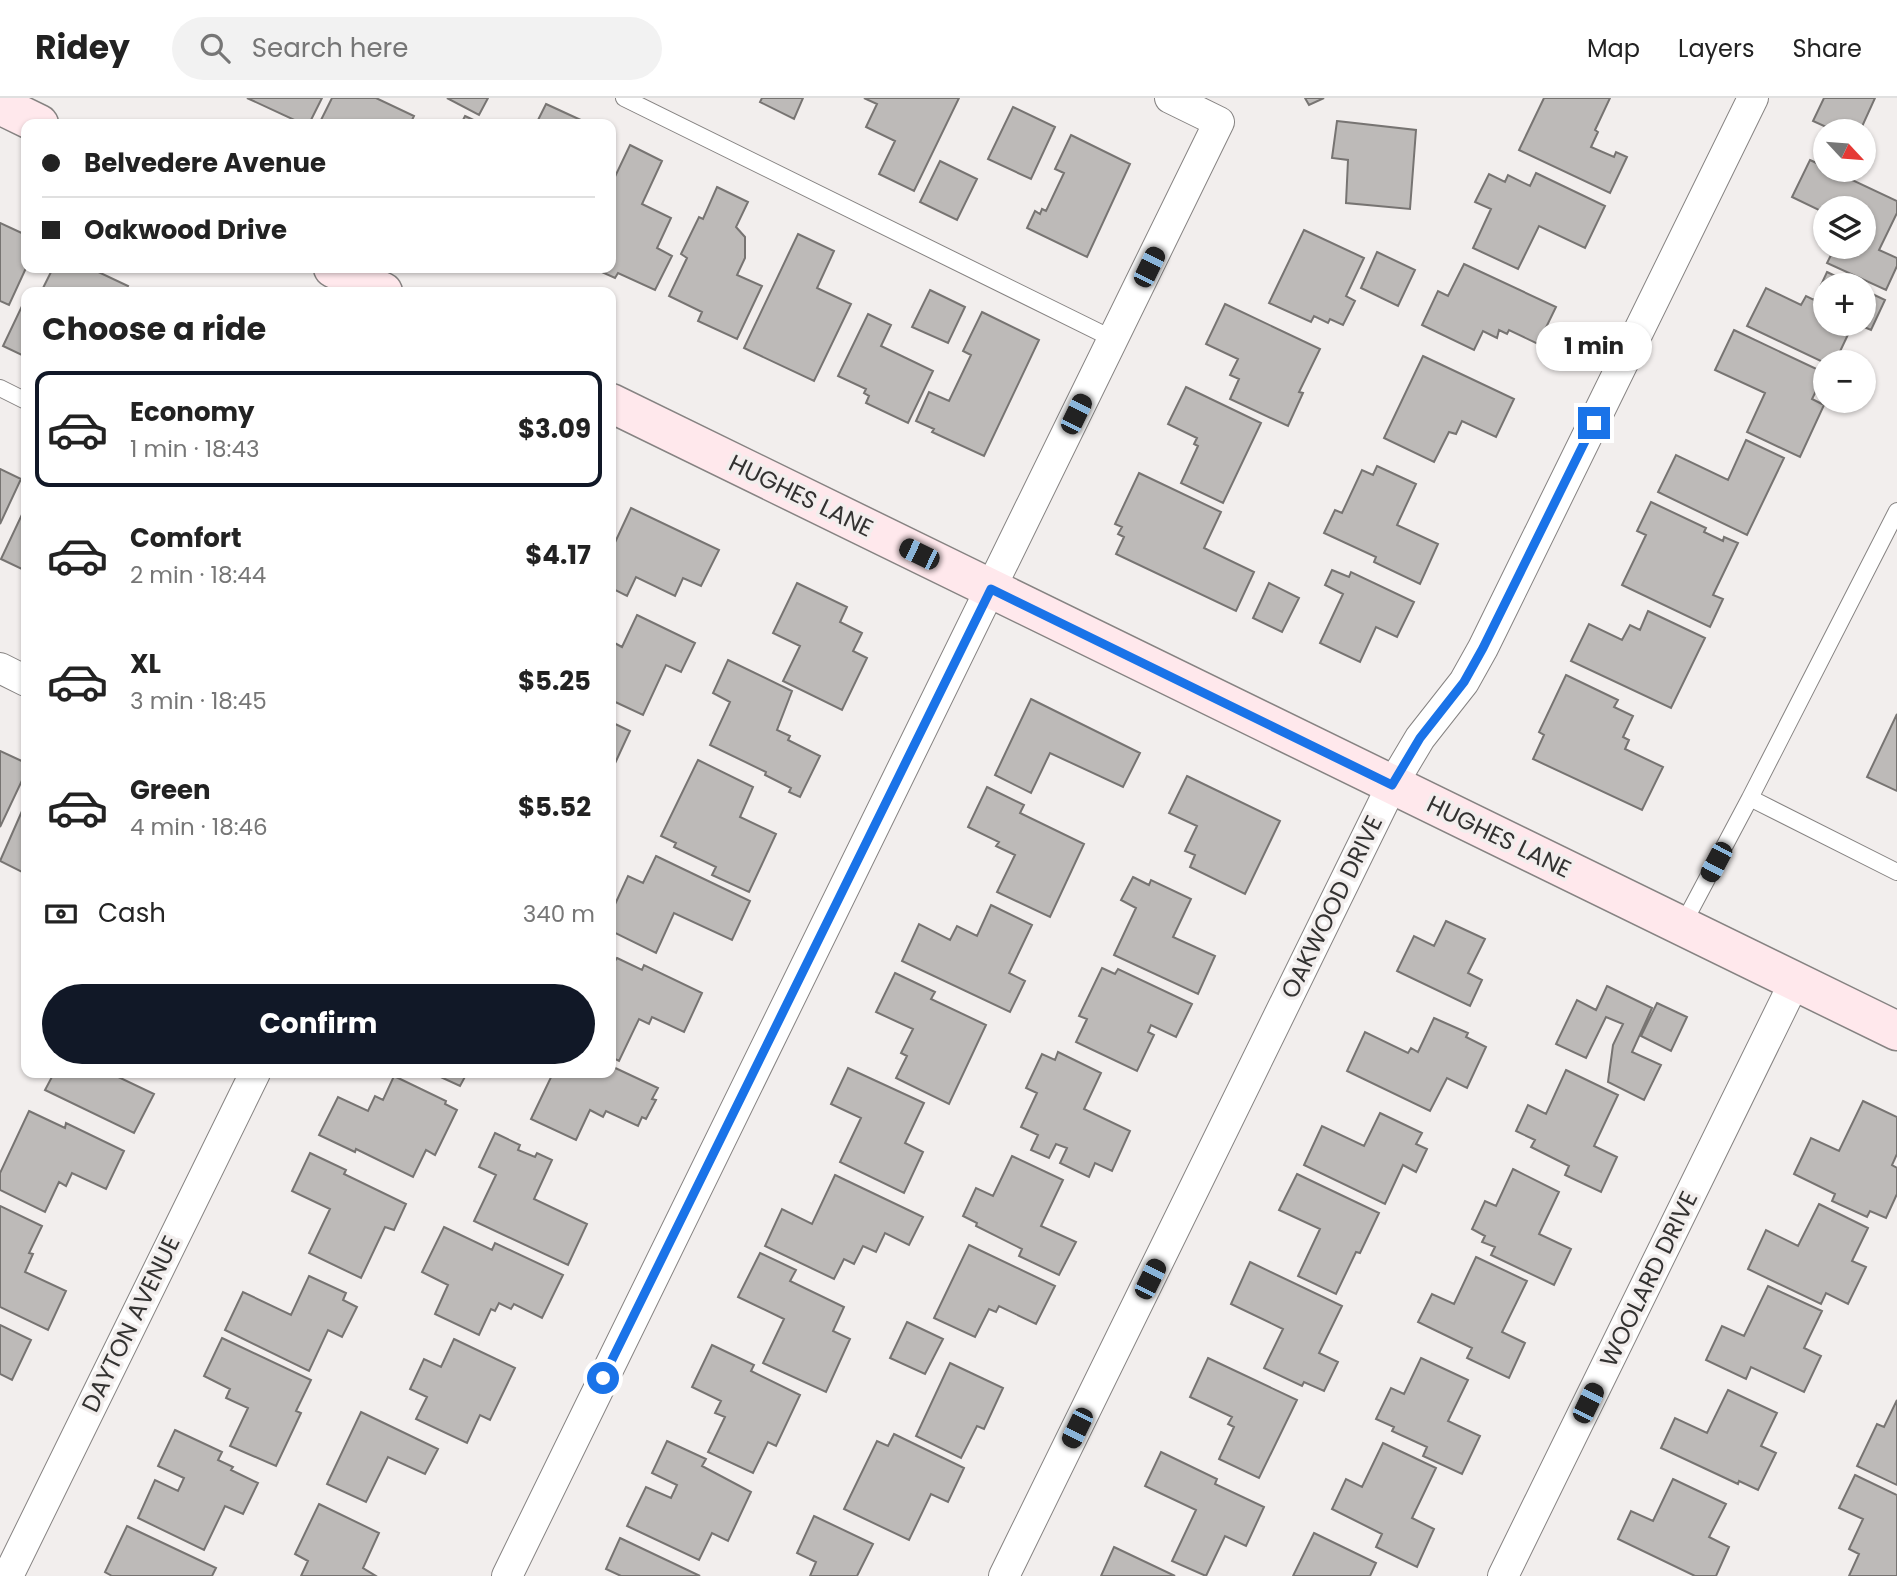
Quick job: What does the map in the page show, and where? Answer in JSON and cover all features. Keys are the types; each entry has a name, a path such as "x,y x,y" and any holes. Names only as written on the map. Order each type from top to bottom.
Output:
{"street":[{"path":"507,1576 1219,122 1170,98"},
{"name":"OAKWOOD DRIVE","path":"1004,1576 1392,785 1420,738 1464,682 1483,648 1753,98"},
{"path":"0,105 29,119"},
{"path":"343,273 373,287"},
{"name":"HUGHES LANE","path":"616,406 1897,1031"},
{"path":"0,668 21,678"},
{"name":"WOOLARD DRIVE","path":"1503,1576 1795,981"},
{"name":"DAYTON AVENUE","path":"8,1576 253,1078"}],"lane":[{"path":"624,98 1113,339"},
{"path":"0,388 21,398"},
{"path":"1682,926 1897,511"},
{"path":"1750,799 1897,872"}],"building":[{"path":"247,98 322,98 312,119 292,119"},
{"path":"332,98 376,98 414,116 412,119 322,119"},
{"path":"447,98 488,98 479,115"},
{"path":"762,98 803,98 794,119 760,102"},
{"path":"864,98 959,98 914,191 879,174 895,141 866,127 877,104"},
{"path":"1305,98 1324,98 1309,105"},
{"path":"1544,98 1610,98 1595,130 1598,132 1591,147 1614,157 1616,152 1627,157 1610,193 1519,150"},
{"path":"1824,98 1875,98 1865,119 1814,119"},
{"path":"546,104 579,119 538,119"},
{"path":"1013,107 1055,127 1031,179 988,159"},
{"path":"1337,121 1416,130 1410,209 1346,203 1348,160 1332,158"},
{"path":"1071,135 1130,164 1087,257 1027,228 1035,211 1040,214 1042,209 1046,211 1064,173 1055,169"},
{"path":"630,145 662,161 642,204 671,218 657,248 672,256 655,290 618,273 615,278 604,273 616,273 616,174"},
{"path":"1810,160 1813,161 1813,182 1857,182 1897,201 1897,213 1879,250 1897,258 1897,266 1886,290 1876,285 1876,273 1849,273 1827,263 1829,259 1876,259 1876,196 1813,196 1813,207 1792,197"},
{"path":"940,161 977,179 957,220 920,202"},
{"path":"1536,173 1605,206 1585,248 1539,226 1518,269 1473,248 1491,209 1475,202 1489,174 1505,182 1508,175 1530,186"},
{"path":"717,187 748,202 736,227 745,237 745,258 737,275 762,286 737,339 698,321 702,312 669,296 687,258 681,254 699,217 703,219"},
{"path":"0,223 21,233 21,273 24,273 9,305 0,301"},
{"path":"1304,230 1364,258 1346,296 1355,301 1343,325 1330,319 1328,323 1314,316 1311,322 1269,303"},
{"path":"798,234 834,251 817,288 851,304 814,381 744,348"},
{"path":"1377,252 1415,270 1398,306 1361,288"},
{"path":"1464,264 1556,307 1538,344 1509,330 1507,334 1499,330 1497,338 1483,331 1474,350 1422,325 1438,291 1448,296"},
{"path":"50,273 101,273 128,286 128,287 44,287"},
{"path":"1766,288 1801,305 1806,296 1813,300 1813,336 1847,336 1841,350 1813,350 1813,357 1747,326"},
{"path":"930,290 965,307 948,343 912,327"},
{"path":"1876,296 1885,300 1876,319"},
{"path":"1225,304 1320,349 1299,392 1303,393 1288,426 1230,399 1239,379 1230,375 1238,359 1206,344"},
{"path":"21,308 21,355 3,346"},
{"path":"982,312 1039,340 984,456 932,432 934,429 916,421 929,392 949,401 971,355 963,351"},
{"path":"868,314 891,325 881,346 933,371 908,423 866,403 869,396 864,393 866,389 838,376"},
{"path":"1734,330 1813,367 1813,413 1820,413 1800,457 1747,432 1765,393 1715,370"},
{"path":"1423,356 1514,399 1496,437 1462,421 1456,434 1449,432 1434,462 1384,438"},
{"path":"1186,387 1261,423 1223,503 1181,483 1198,446 1194,444 1197,438 1168,424"},
{"path":"1746,440 1784,458 1747,535 1658,492 1676,455 1728,480"},
{"path":"1377,466 1416,484 1397,525 1438,544 1420,584 1374,562 1376,557 1324,533 1335,510 1342,513 1362,470 1373,475"},
{"path":"0,469 21,479 0,524"},
{"path":"1139,473 1221,512 1204,548 1254,572 1236,611 1116,554 1124,537 1118,534 1122,527 1115,524"},
{"path":"1651,502 1706,528 1704,532 1723,541 1724,537 1738,543 1713,595 1723,599 1710,627 1622,585 1646,535 1637,531"},
{"path":"631,508 719,550 701,586 683,578 675,596 636,577 627,596 616,590 616,540"},
{"path":"21,517 21,569 1,559"},
{"path":"1332,570 1349,577 1351,572 1414,602 1397,637 1376,627 1360,662 1320,643 1343,594 1325,585"},
{"path":"797,583 847,607 840,622 862,633 853,651 867,658 842,710 783,681 800,646 773,633"},
{"path":"1269,583 1299,598 1282,632 1253,618"},
{"path":"1648,611 1705,638 1671,708 1571,661 1589,624 1622,640 1630,625 1640,630"},
{"path":"637,615 695,643 681,672 666,665 643,715 616,702 616,644 622,647"},
{"path":"728,660 792,691 777,730 790,736 788,740 820,756 800,797 789,792 791,788 765,775 766,772 710,745 730,702 713,693"},
{"path":"1566,675 1618,700 1614,707 1633,716 1623,737 1629,740 1625,749 1663,767 1642,810 1533,759 1544,735 1539,732"},
{"path":"1031,699 1140,753 1123,787 1050,753 1031,793 995,775"},
{"path":"1897,714 1897,791 1867,777"},
{"path":"616,724 630,731 616,761"},
{"path":"0,751 21,761 21,783 0,827"},
{"path":"698,760 753,787 740,817 776,834 749,892 712,875 716,867 674,847 676,843 661,836"},
{"path":"1187,776 1280,821 1245,894 1190,867 1195,855 1185,851 1197,826 1169,813"},
{"path":"987,787 1024,805 1020,813 1084,844 1050,917 997,892 1015,855 996,846 999,842 968,827"},
{"path":"21,813 21,872 0,861"},
{"path":"656,856 750,901 732,940 674,913 656,953 616,933 616,902 628,876 643,883"},
{"path":"1133,877 1149,885 1151,880 1191,899 1173,937 1215,956 1198,994 1114,955 1136,908 1121,900"},
{"path":"991,905 1032,925 1009,973 1025,981 1010,1012 902,961 919,924 950,940 957,926 977,936"},
{"path":"1446,921 1485,939 1468,973 1482,980 1470,1006 1397,971 1414,936 1434,946"},
{"path":"616,960 642,970 644,965 702,993 684,1032 652,1017 649,1024 639,1019 619,1061 616,1060"},
{"path":"1102,968 1115,974 1118,969 1192,1004 1176,1037 1151,1025 1148,1032 1154,1035 1137,1071 1076,1042 1087,1019 1079,1016"},
{"path":"895,973 935,992 931,999 986,1025 949,1104 896,1078 907,1056 901,1053 913,1029 876,1012"},
{"path":"1607,986 1652,1008 1632,1052 1661,1065 1644,1100 1608,1082 1613,1045 1623,1024 1606,1017 1586,1058 1556,1044 1577,1000 1596,1010"},
{"path":"1657,1003 1687,1017 1671,1051 1641,1036"},
{"path":"1434,1018 1468,1033 1466,1037 1486,1047 1467,1088 1447,1078 1430,1111 1347,1071 1365,1032 1408,1053 1411,1048 1418,1052"},
{"path":"1058,1052 1101,1073 1084,1109 1130,1131 1112,1171 1095,1163 1089,1177 1060,1163 1067,1148 1056,1144 1049,1158 1031,1150 1038,1135 1021,1127 1037,1093 1026,1088 1042,1054 1055,1060"},
{"path":"616,1068 658,1088 652,1099 656,1100 646,1119 642,1117 638,1126 606,1111 603,1117 590,1110 576,1140 531,1119 551,1078 616,1078"},
{"path":"848,1068 924,1103 905,1143 923,1152 904,1193 840,1162 861,1118 831,1104"},
{"path":"1566,1070 1618,1095 1594,1146 1617,1157 1601,1192 1565,1175 1569,1166 1531,1147 1535,1140 1516,1131 1528,1105 1546,1114"},
{"path":"51,1078 120,1078 154,1094 134,1133 45,1090"},
{"path":"393,1078 398,1078 446,1101 445,1104 457,1110 435,1155 426,1150 413,1177 356,1149 355,1152 319,1135 338,1097 368,1111 375,1096 383,1100"},
{"path":"443,1078 464,1078 460,1086"},
{"path":"1863,1101 1897,1117 1897,1154 1892,1165 1897,1168 1897,1194 1886,1218 1870,1211 1867,1217 1832,1201 1835,1194 1794,1174 1811,1138 1839,1151"},
{"path":"29,1111 65,1128 66,1123 124,1151 106,1189 72,1173 66,1186 59,1182 45,1212 0,1190 0,1173"},
{"path":"1380,1113 1422,1133 1416,1144 1427,1149 1416,1172 1403,1165 1385,1204 1304,1165 1322,1126 1364,1146"},
{"path":"495,1133 520,1145 518,1150 535,1157 537,1153 552,1160 534,1199 587,1224 568,1265 474,1221 496,1175 479,1167"},
{"path":"310,1153 346,1170 344,1174 406,1204 394,1230 385,1227 361,1278 309,1253 330,1209 292,1191"},
{"path":"1012,1156 1063,1180 1041,1226 1076,1242 1059,1275 1019,1256 1022,1249 976,1226 977,1223 963,1216 976,1188 993,1196"},
{"path":"1513,1169 1559,1192 1539,1234 1571,1249 1554,1285 1491,1255 1495,1247 1482,1242 1485,1236 1472,1229 1485,1201 1496,1206"},
{"path":"1297,1174 1379,1213 1336,1294 1298,1276 1320,1229 1279,1210"},
{"path":"835,1175 923,1217 909,1245 885,1233 876,1252 863,1246 854,1264 844,1259 834,1279 765,1246 782,1209 812,1224"},
{"path":"1819,1204 1868,1228 1852,1261 1866,1267 1848,1304 1826,1293 1821,1304 1748,1269 1766,1230 1798,1246"},
{"path":"0,1206 42,1226 29,1253 33,1254 25,1272 66,1291 48,1330 0,1307"},
{"path":"444,1227 492,1250 495,1243 563,1275 542,1318 514,1304 511,1309 499,1303 495,1311 491,1309 479,1335 435,1314 448,1285 422,1272"},
{"path":"969,1245 1055,1286 1036,1324 999,1306 996,1312 989,1309 975,1337 934,1318"},
{"path":"760,1253 796,1270 790,1281 844,1307 833,1331 850,1339 826,1392 763,1363 784,1319 738,1297"},
{"path":"1476,1257 1527,1281 1502,1332 1525,1343 1509,1378 1467,1358 1472,1348 1418,1322 1432,1294 1454,1304"},
{"path":"1250,1262 1342,1306 1319,1353 1338,1362 1324,1391 1304,1382 1302,1386 1264,1368 1283,1329 1231,1304"},
{"path":"309,1276 346,1293 343,1300 357,1307 342,1337 328,1330 309,1371 225,1330 243,1292 291,1315"},
{"path":"1768,1286 1822,1311 1804,1348 1821,1356 1804,1392 1751,1367 1746,1379 1706,1360 1722,1326 1744,1336"},
{"path":"907,1322 943,1339 925,1374 890,1358"},
{"path":"0,1325 31,1340 12,1380 0,1374"},
{"path":"222,1338 311,1380 296,1411 301,1413 276,1466 230,1446 248,1408 226,1398 230,1389 204,1376"},
{"path":"454,1339 515,1368 490,1420 480,1415 467,1443 416,1419 427,1397 410,1389 424,1359 441,1367"},
{"path":"712,1345 754,1365 751,1371 800,1395 776,1446 768,1442 753,1473 708,1452 725,1417 715,1413 721,1401 692,1387"},
{"path":"1208,1358 1297,1400 1259,1478 1219,1459 1234,1427 1228,1424 1232,1417 1190,1397"},
{"path":"1421,1358 1468,1380 1448,1421 1480,1436 1462,1474 1423,1456 1427,1447 1392,1431 1394,1427 1376,1419 1391,1388 1404,1394"},
{"path":"950,1363 1003,1388 984,1429 977,1426 961,1458 916,1436"},
{"path":"1728,1390 1777,1413 1761,1446 1776,1453 1758,1490 1739,1481 1738,1484 1661,1448 1675,1418 1707,1433"},
{"path":"1897,1400 1897,1485 1857,1466 1877,1424 1884,1427"},
{"path":"361,1412 438,1449 425,1474 388,1457 366,1502 327,1484"},
{"path":"175,1430 222,1452 218,1460 233,1467 231,1470 258,1483 243,1514 225,1506 204,1550 138,1518 155,1480 178,1491 184,1478 158,1466"},
{"path":"894,1434 964,1468 948,1502 931,1494 909,1540 844,1509 877,1441 888,1446"},
{"path":"667,1441 706,1459 702,1466 751,1492 728,1541 712,1533 699,1560 627,1526 646,1487 671,1498 677,1485 652,1473"},
{"path":"1383,1443 1436,1468 1412,1518 1434,1529 1417,1567 1376,1547 1382,1534 1332,1509 1346,1479 1362,1487"},
{"path":"1161,1452 1217,1479 1215,1484 1264,1507 1246,1546 1225,1536 1206,1576 1172,1561 1196,1510 1145,1486"},
{"path":"1855,1475 1897,1495 1897,1576 1849,1576 1859,1554 1849,1549 1863,1519 1839,1508"},
{"path":"1673,1479 1726,1504 1709,1537 1729,1547 1716,1576 1695,1576 1618,1539 1631,1511 1653,1521"},
{"path":"319,1504 379,1533 363,1568 376,1576 301,1576 308,1561 295,1554"},
{"path":"814,1516 873,1544 857,1576 810,1576 816,1562 797,1553"},
{"path":"127,1526 216,1568 212,1576 112,1576 105,1572"},
{"path":"1314,1533 1376,1563 1370,1576 1293,1576"},
{"path":"620,1538 700,1576 621,1576 606,1569"},
{"path":"1114,1547 1175,1576 1101,1576"}],"route":[{"path":"603,1378 991,589 1392,785 1420,738 1464,682 1483,648 1594,423"}]}
